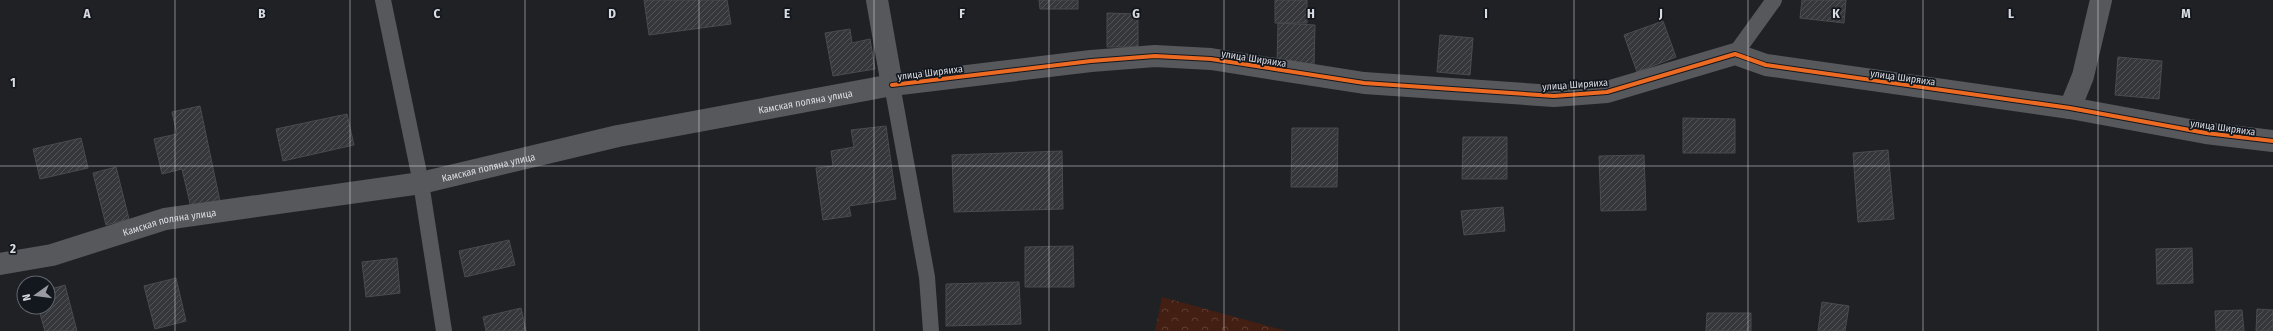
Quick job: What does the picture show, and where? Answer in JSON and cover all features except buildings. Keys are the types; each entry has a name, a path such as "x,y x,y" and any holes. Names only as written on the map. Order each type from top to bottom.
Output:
{"street":[{"path":"877,0 892,85"},
{"path":"2070,108 2083,76 2101,0"},
{"name":"улица Ширяиха","path":"892,85 1155,56 1211,59 1364,83 1554,96 1607,92 1735,54 1766,65 2070,108 2206,133 2273,142"},
{"name":"Камская поляна улица","path":"0,264 52,255 165,218 421,183 618,136 892,85"}],"lane":[{"path":"383,0 421,183 444,331"},
{"path":"1735,54 1774,0"},
{"path":"892,85 927,277 932,331"}],"green space":[{"path":"1162,297 1287,331 1155,331"}],"cycle path":[{"path":"892,85 1091,61 1155,56 1211,59 1364,83 1554,96 1607,92 1735,54 1766,65 2070,108 2206,133 2273,141"}]}
